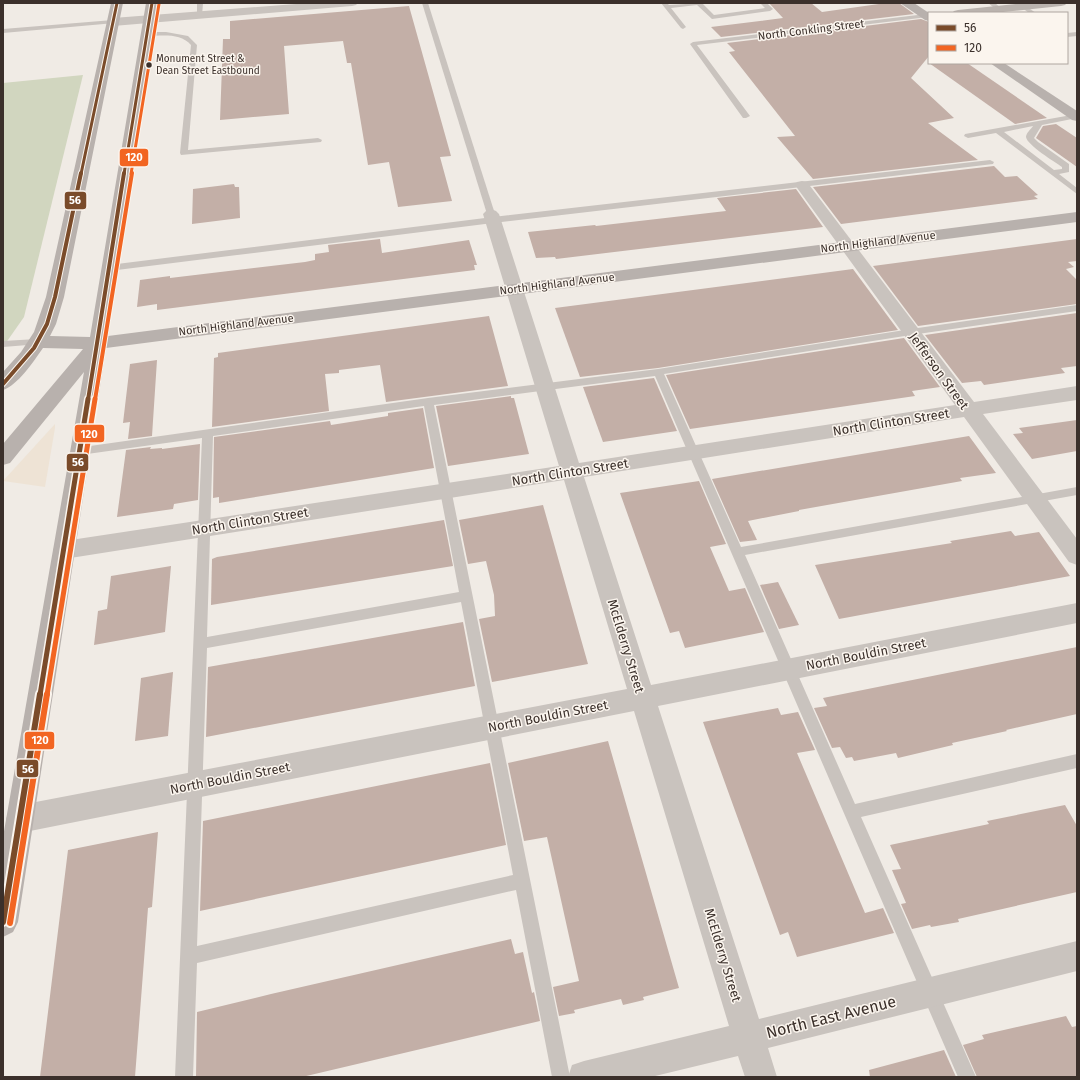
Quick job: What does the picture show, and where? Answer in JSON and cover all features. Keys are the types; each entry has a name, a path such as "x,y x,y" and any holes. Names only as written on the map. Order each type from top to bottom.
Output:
{"main road":[{"path":"3,384 37,342 47,322 55,297 117,3"},
{"path":"3,922 152,3"},
{"path":"906,3 928,17"},
{"path":"998,64 1076,116"},
{"name":"North Highland Avenue","path":"37,342 97,343 1077,217"},
{"path":"3,458 97,343"}],"street":[{"path":"113,22 352,3"},
{"path":"972,12 1002,8 1029,10 1061,3"},
{"name":"Jefferson Street","path":"802,185 1077,556"},
{"name":"McElderry Street","path":"492,217 761,1077"},
{"name":"North Clinton Street","path":"64,550 1077,394"},
{"name":"North Bouldin Street","path":"20,819 1077,613"},
{"name":"North East Avenue","path":"584,1077 1077,956"}],"lane":[{"path":"200,3 200,15"},
{"path":"425,3 492,217"},
{"path":"699,3 712,17 770,9 763,3"},
{"path":"665,5 703,3"},
{"path":"665,5 683,27"},
{"name":"North Conkling Street","path":"746,116 693,44 928,17"},
{"path":"3,31 113,22"},
{"path":"146,34 183,36 191,39 194,45 184,153 318,140"},
{"path":"968,136 1076,116"},
{"path":"1039,122 1030,138 1035,144 1066,166 1066,170 1053,173"},
{"path":"997,130 1077,192"},
{"path":"109,268 492,217 802,185 990,162"},
{"path":"80,451 428,402 658,372 911,332 1077,308"},
{"path":"3,344 37,342"},
{"path":"658,372 967,1077"},
{"path":"428,402 561,1077"},
{"path":"184,1077 208,433"},
{"path":"737,552 1077,491"},
{"path":"200,644 467,596"},
{"path":"851,812 1077,761"},
{"path":"189,956 523,882"}],"green space":[{"path":"83,75 24,317 3,347 3,83"}],"shaded area":[{"path":"55,424 45,487 3,481"}],"building":[{"path":"769,3 811,3 822,12 886,3 899,3 914,14 721,37 711,27 783,18"},
{"path":"409,6 451,156 440,157 452,201 398,207 389,162 368,165 351,63 347,63 343,41 284,46 289,114 220,120 223,39 230,39 230,21"},
{"path":"921,19 928,22 928,57 911,78 954,118 928,123 978,160 813,179 777,137 795,136 729,52 735,51 727,43"},
{"path":"930,64 968,64 1047,118 1015,124"},
{"path":"1056,124 1077,138 1077,167 1036,138 1043,126"},
{"path":"994,166 1005,177 1017,176 1038,195 1034,196 1038,199 841,224 813,187"},
{"path":"234,184 235,187 239,187 240,218 192,224 193,189"},
{"path":"796,189 823,227 556,259 555,257 536,258 528,232 596,226 726,211 717,198"},
{"path":"380,239 382,253 469,240 477,265 474,265 475,270 157,310 157,304 137,307 140,280 170,276 170,278 305,262 315,260 315,254 329,252 328,245"},
{"path":"1077,239 1077,261 1068,262 1074,267 1066,269 1077,280 1077,304 918,326 873,266"},
{"path":"853,269 898,330 658,368 580,377 555,308"},
{"path":"1077,313 1077,366 1061,368 1065,373 984,385 981,381 962,383 925,335"},
{"path":"489,316 508,386 386,402 380,365 339,370 339,373 325,374 329,411 212,427 214,358 218,357 218,353"},
{"path":"904,338 940,387 912,391 915,396 690,429 666,375"},
{"path":"157,360 152,436 128,439 130,422 123,423 130,364"},
{"path":"654,378 677,431 603,442 583,387"},
{"path":"511,396 511,398 514,398 529,454 448,466 436,406"},
{"path":"423,408 434,468 219,503 219,497 213,498 214,437 330,421 331,425 388,416 388,413"},
{"path":"1077,420 1077,451 1032,459 1013,434 1023,433 1019,428"},
{"path":"969,436 996,473 960,478 962,481 799,510 748,521 757,540 740,542 712,479"},
{"path":"200,444 198,500 174,504 173,509 117,517 126,450 151,447 150,449 162,449"},
{"path":"699,481 726,544 710,547 729,591 745,588 764,632 685,648 679,631 670,633 620,493"},
{"path":"543,505 588,664 492,682 479,619 495,616 494,595 486,561 468,564 459,520"},
{"path":"444,520 453,566 211,605 212,559 217,557"},
{"path":"1011,531 1015,536 1039,532 1070,576 839,619 815,565 952,543 950,541"},
{"path":"171,566 165,632 94,645 98,611 107,609 111,576"},
{"path":"778,582 799,625 779,629 760,585"},
{"path":"463,622 475,686 206,737 208,667"},
{"path":"1077,647 1077,714 952,743 953,745 898,758 896,753 854,761 852,757 846,758 840,747 832,748 814,708 827,706 823,698"},
{"path":"173,672 168,736 135,741 141,678"},
{"path":"778,708 781,715 798,712 815,750 797,753 865,913 883,908 894,933 797,957 788,932 780,935 703,722"},
{"path":"608,741 679,988 643,997 644,1000 623,1005 621,999 574,1010 575,1013 559,1016 553,987 579,981 547,837 524,841 508,763"},
{"path":"490,763 506,845 200,911 203,821"},
{"path":"1065,805 1077,826 1077,892 958,919 959,922 931,927 930,925 912,929 901,904 906,903 892,870 901,869 890,845 989,824 987,821"},
{"path":"158,832 152,907 148,908 135,1077 40,1077 68,850"},
{"path":"511,939 515,954 523,952 540,1021 302,1077 196,1077 197,1012"},
{"path":"1066,1016 1072,1027 1077,1026 1077,1077 977,1077 963,1045 984,1039 982,1035"},
{"path":"944,1050 956,1077 870,1077 869,1070"}],"transit line":[{"name":"56","path":"3,384 34,348 47,324 55,297 117,3"},
{"name":"56","path":"3,922 152,3"},
{"name":"120","path":"10,923 159,4"}],"place":[{"name":"Monument Street & Dean Street Eastbound","path":"149,65"}]}
